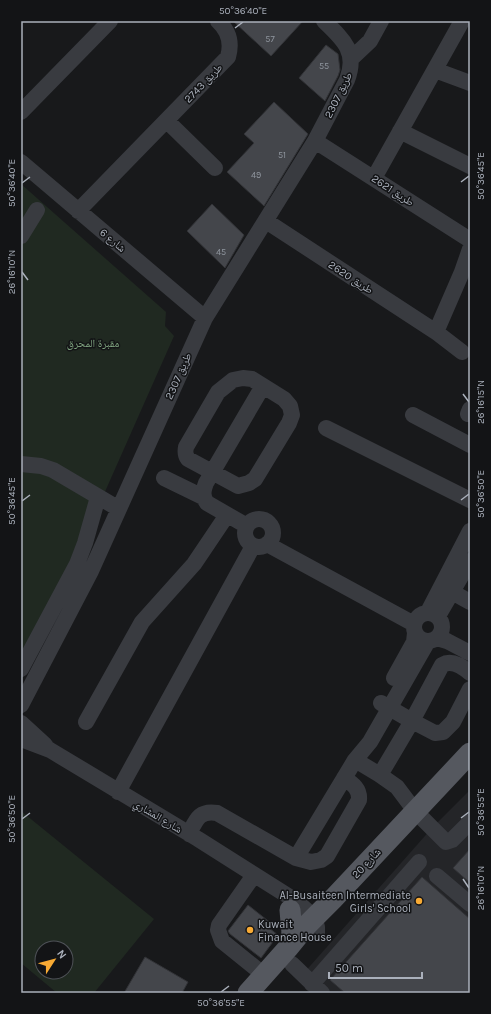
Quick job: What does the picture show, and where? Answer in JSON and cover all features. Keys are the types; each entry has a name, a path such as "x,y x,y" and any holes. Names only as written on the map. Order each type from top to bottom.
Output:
{"main road":[{"name":"شارع 20","path":"248,993 266,984 316,926 419,815 470,753"},
{"name":"شارع 20","path":"316,926 333,899 419,815 470,770"},
{"path":"290,956 293,906 333,899"}],"street":[{"path":"21,112 110,21"},
{"name":"طريق 2743","path":"78,211 228,57 230,40 223,26 218,21"},
{"path":"324,21 346,44 352,58 370,41 381,21"},
{"path":"374,178 462,21"},
{"name":"طريق 2307","path":"21,705 91,571 205,318 315,141 347,80 351,70 352,58"},
{"path":"435,70 470,83"},
{"path":"166,121 215,168"},
{"path":"400,131 470,166"},
{"name":"طريق 2621","path":"315,141 470,240"},
{"name":"شارع 6","path":"21,162 205,318"},
{"path":"21,236 37,210"},
{"name":"طريق 2620","path":"266,221 436,332 462,352"},
{"path":"436,332 462,272 470,249"},
{"path":"243,378 252,379 284,399 290,406 292,415 289,423 255,479 250,484 238,486 212,472 188,459 185,456 185,451 218,392 234,380 243,378"},
{"path":"203,497 203,490 212,472 263,386"},
{"path":"413,415 470,445"},
{"path":"326,428 470,500"},
{"path":"21,464 34,464 47,467 119,509"},
{"path":"164,478 203,497 207,502 226,515 247,526"},
{"path":"21,669 76,564 85,543 98,497"},
{"path":"86,722 142,622 194,564 226,515"},
{"path":"118,792 264,542 271,527 264,521 255,520 247,526 245,530 246,539 264,542 428,625 470,641"},
{"path":"428,625 470,531"},
{"path":"296,858 355,760 362,739 385,706 414,642 452,592 470,561"},
{"path":"452,592 470,602"},
{"path":"428,625 447,641 470,653"},
{"path":"380,776 442,665 447,662 452,662 470,673"},
{"path":"385,706 435,733 443,732 453,722 470,689"},
{"name":"شارع المشاري","path":"21,723 50,750"},
{"name":"شارع المشاري","path":"21,739 50,750 193,836 260,879 282,902 293,906 316,926"},
{"path":"355,760 397,787 419,815 446,842 452,840 470,822"},
{"path":"193,836 217,813 296,858 311,862 321,860 327,856 359,800 360,794 357,788 354,784 344,778"},
{"path":"290,956 317,988 419,862"},
{"path":"437,876 470,904"},
{"path":"260,879 219,924 218,930 222,941 266,984"}],"shaded area":[{"name":"Al-Busaiteen Intermediate Girls' School","path":"470,790 470,993 314,993 303,974 432,828"}],"green space":[{"name":"مقبرة المحرق","path":"21,184 166,312 165,326 174,336 96,512 21,666"},
{"path":"21,811 154,919 94,993 57,993 41,980 74,980 74,940 34,940 34,974 21,963"}],"building":[{"path":"233,21 303,21 271,56"},
{"path":"326,45 338,54 340,70 325,101 299,78"},
{"path":"274,102 308,134 264,206 227,172 254,143 244,134"},
{"path":"212,204 244,235 225,268 187,231"},
{"path":"470,849 470,883 453,868"},
{"path":"422,877 470,919 470,993 345,993 330,980"},
{"name":"Kuwait Finance House","path":"248,905 272,924 269,928 278,935 261,958 228,931"},
{"path":"145,957 188,982 182,993 124,993"}],"place":[{"name":"Al-Busaiteen Intermediate Girls' School","path":"419,901"},
{"name":"Kuwait Finance House","path":"250,930"}]}
